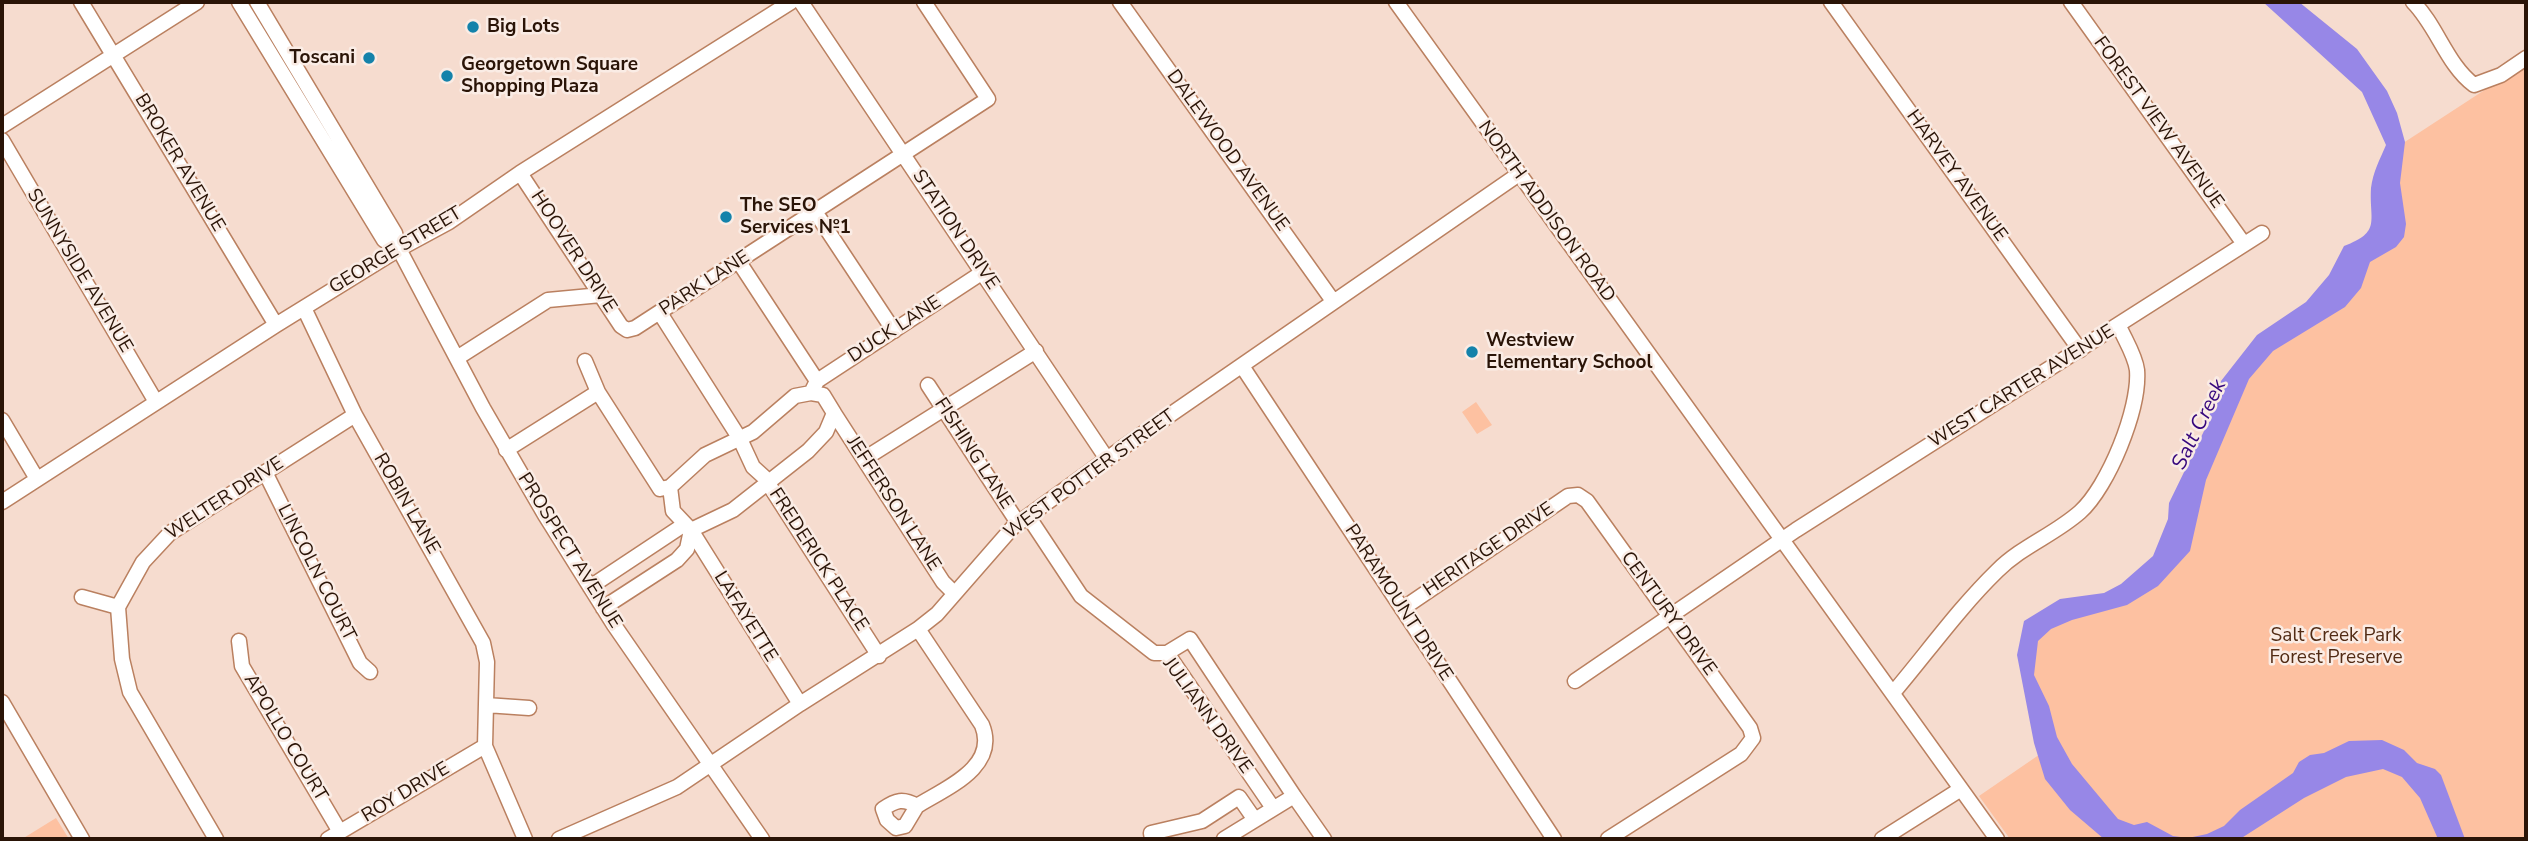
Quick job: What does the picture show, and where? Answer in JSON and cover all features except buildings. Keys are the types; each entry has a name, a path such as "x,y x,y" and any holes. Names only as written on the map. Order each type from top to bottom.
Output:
{"street":[{"name":"BROKER AVENUE","path":"81,2 276,325"},
{"path":"2,126 197,2"},
{"name":"PROSPECT AVENUE","path":"239,2 384,240 399,249"},
{"name":"PROSPECT AVENUE","path":"257,2 396,233 399,249 506,450 603,608 762,839"},
{"name":"GEORGE STREET","path":"2,502 276,325 399,249 449,222 520,173 791,2"},
{"name":"STATION DRIVE","path":"801,2 1107,459"},
{"name":"PARK LANE","path":"627,330 660,313 740,262 988,99 924,2"},
{"name":"DALEWOOD AVENUE","path":"1120,2 1334,301"},
{"name":"NORTH ADDISON ROAD","path":"1396,2 1997,839"},
{"name":"HARVEY AVENUE","path":"1831,2 2080,350"},
{"name":"FOREST VIEW AVENUE","path":"2071,2 2244,244"},
{"path":"2413,2 2429,20 2465,78 2474,85 2501,75 2526,58"},
{"name":"SUNNYSIDE AVENUE","path":"2,140 156,402"},
{"name":"HOOVER DRIVE","path":"520,173 621,326 627,330"},
{"name":"WEST POTTER STREET","path":"559,839 677,787 918,629 1023,520 1519,174"},
{"path":"816,213 894,331"},
{"name":"WEST CARTER AVENUE","path":"1575,681 1781,540 2262,233"},
{"name":"JEFFERSON LANE","path":"740,262 814,387 823,395 943,582 954,593"},
{"name":"DUCK LANE","path":"670,487 705,455 753,432 795,397 814,387 984,272"},
{"path":"457,358 548,300 601,295"},
{"name":"ROBIN LANE","path":"304,308 355,415 478,633 486,662 485,746 525,839"},
{"name":"FREDERICK PLACE","path":"660,313 740,439 753,467 768,483 879,656"},
{"path":"1893,693 1995,572 2035,540 2078,513 2103,482 2124,432 2137,380 2134,358 2119,326"},
{"path":"864,459 1035,351"},
{"path":"585,361 598,392 660,489 670,487"},
{"name":"PARAMOUNT DRIVE","path":"1242,366 1554,839"},
{"name":"FISHING LANE","path":"928,385 1023,520"},
{"path":"506,450 598,392"},
{"path":"590,587 688,527 733,510 817,442 826,432 834,413"},
{"name":"WELTER DRIVE","path":"118,607 143,562 161,541 355,415"},
{"path":"2,420 37,479"},
{"name":"LINCOLN COURT","path":"265,472 360,663 370,673"},
{"name":"LAFAYETTE","path":"670,487 673,512 688,527 800,704"},
{"name":"HERITAGE DRIVE","path":"1402,609 1567,496 1577,495"},
{"name":"CENTURY DRIVE","path":"1577,495 1587,501 1750,729 1753,738 1741,754 1608,839"},
{"name":"JULIANN DRIVE","path":"1023,520 1081,596 1154,653 1167,653 1273,808"},
{"path":"603,608 677,561 687,548 688,527"},
{"path":"82,597 118,607 122,659 130,692 216,839"},
{"path":"917,806 978,765 986,741 982,725 918,629"},
{"path":"1167,653 1190,639 1324,839"},
{"name":"APOLLO COURT","path":"239,641 242,666 334,836"},
{"path":"2,702 82,839"},
{"path":"486,705 529,708"},
{"name":"ROY DRIVE","path":"334,836 485,746"},
{"path":"1882,839 1961,789"},
{"path":"1224,839 1294,796"},
{"path":"1153,839 1151,833 1202,821 1239,797 1255,820"}],"green space":[{"name":"Salt Creek Park Forest Preserve","path":"2526,63 2526,839 2010,839 1979,796 2049,748 2024,660 2043,623 2145,583 2250,365 2371,251 2394,149"},
{"path":"1476,402 1492,425 1477,434 1462,412"},
{"path":"56,818 69,839 22,839"}],"shaded area":[{"path":"2263,2 2299,2 2357,49 2387,91 2397,113 2405,142 2400,183 2406,224 2404,237 2396,247 2370,262 2361,288 2345,307 2273,351 2249,379 2206,480 2190,551 2158,586 2127,605 2072,620 2051,629 2038,641 2034,675 2049,706 2057,737 2072,764 2118,819 2134,825 2147,822 2173,836 2188,838 2207,834 2224,826 2240,810 2293,773 2299,762 2310,755 2324,753 2349,741 2382,740 2404,750 2417,763 2435,769 2441,775 2465,839 2438,839 2420,798 2402,777 2383,769 2346,777 2304,798 2240,839 2104,839 2070,810 2045,779 2034,743 2017,655 2024,621 2060,599 2104,593 2121,584 2153,556 2168,519 2169,503 2204,431 2221,381 2257,335 2306,302 2329,275 2344,246 2364,236 2371,224 2372,182 2386,145 2362,92"}],"place":[{"name":"Big Lots","path":"473,27"},
{"name":"Toscani","path":"369,58"},
{"name":"Georgetown Square Shopping Plaza","path":"447,76"},
{"name":"The SEO Services №1","path":"726,217"},
{"name":"Westview Elementary School","path":"1472,352"}],"water label":[{"name":"Salt Creek","path":"2200,425"}]}
